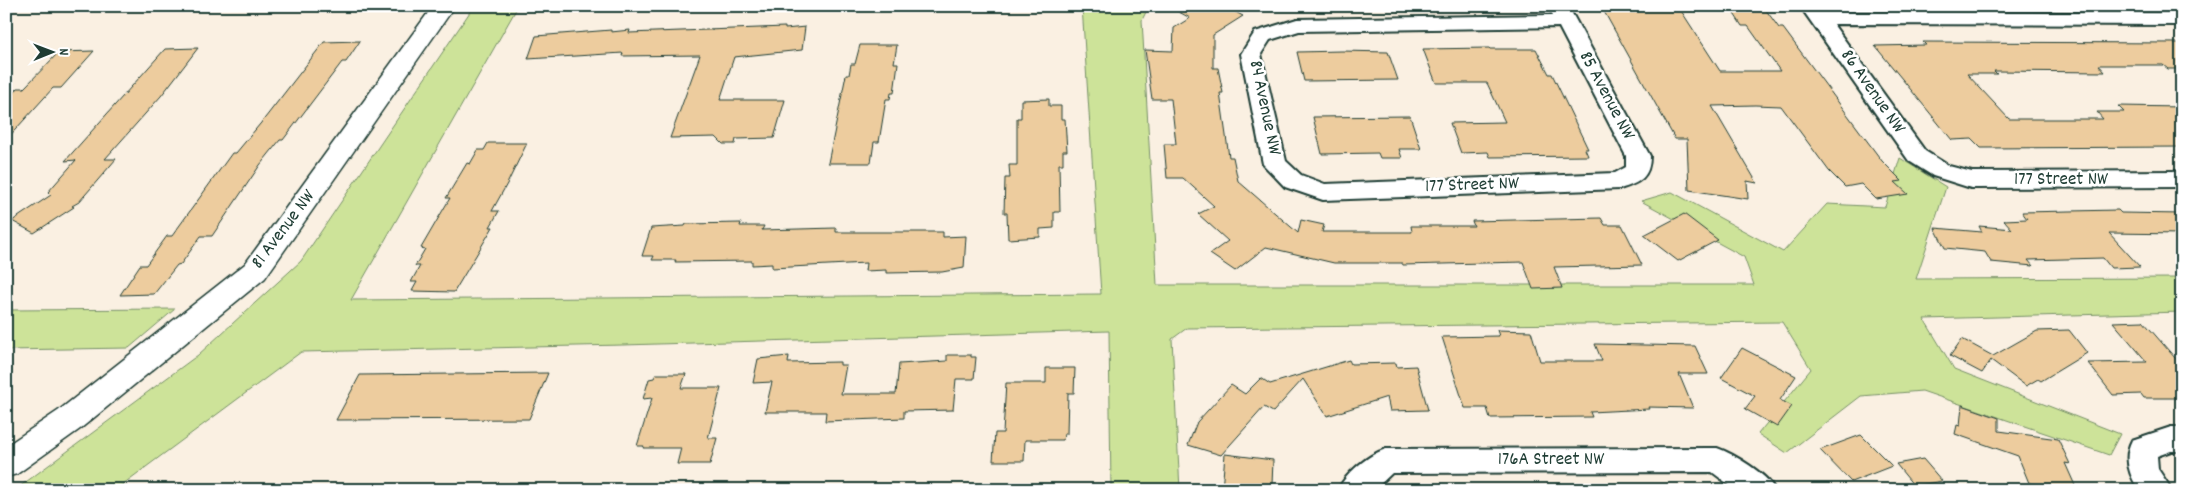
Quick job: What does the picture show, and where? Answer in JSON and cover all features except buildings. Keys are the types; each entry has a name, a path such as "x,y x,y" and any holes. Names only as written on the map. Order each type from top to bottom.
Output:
{"street":[{"name":"81 Avenue NW","path":"6,464 69,420 255,271 444,6"},
{"path":"1815,12 2182,19"},
{"name":"86 Avenue NW","path":"1815,12 1917,156 1941,171"},
{"name":"84 Avenue NW","path":"1323,192 1293,181 1275,164 1251,54 1262,36 1297,25 1562,14"},
{"name":"85 Avenue NW","path":"1562,14 1638,156 1638,170 1620,180"},
{"name":"177 Street NW","path":"1941,171 1971,180 2182,179"},
{"name":"177 Street NW","path":"1323,192 1620,180"},
{"path":"2157,490 2144,473 2142,449 2176,439"},
{"name":"176A Street NW","path":"1353,490 1386,461 1717,460 1760,490"}],"green space":[{"path":"474,6 518,6 351,300 1101,294 1082,6 1149,6 1142,20 1157,285 1754,285 1744,257 1641,201 1672,192 1783,252 1827,204 1885,207 1900,158 1946,187 1916,279 2182,278 2182,312 1924,319 1954,369 2120,434 2109,455 1922,391 1861,396 1787,453 1758,434 1811,369 1782,322 1187,328 1172,339 1180,490 1111,490 1109,331 301,352 115,490 15,490 198,355 301,261"},
{"path":"175,309 129,348 6,350 6,310"}]}
